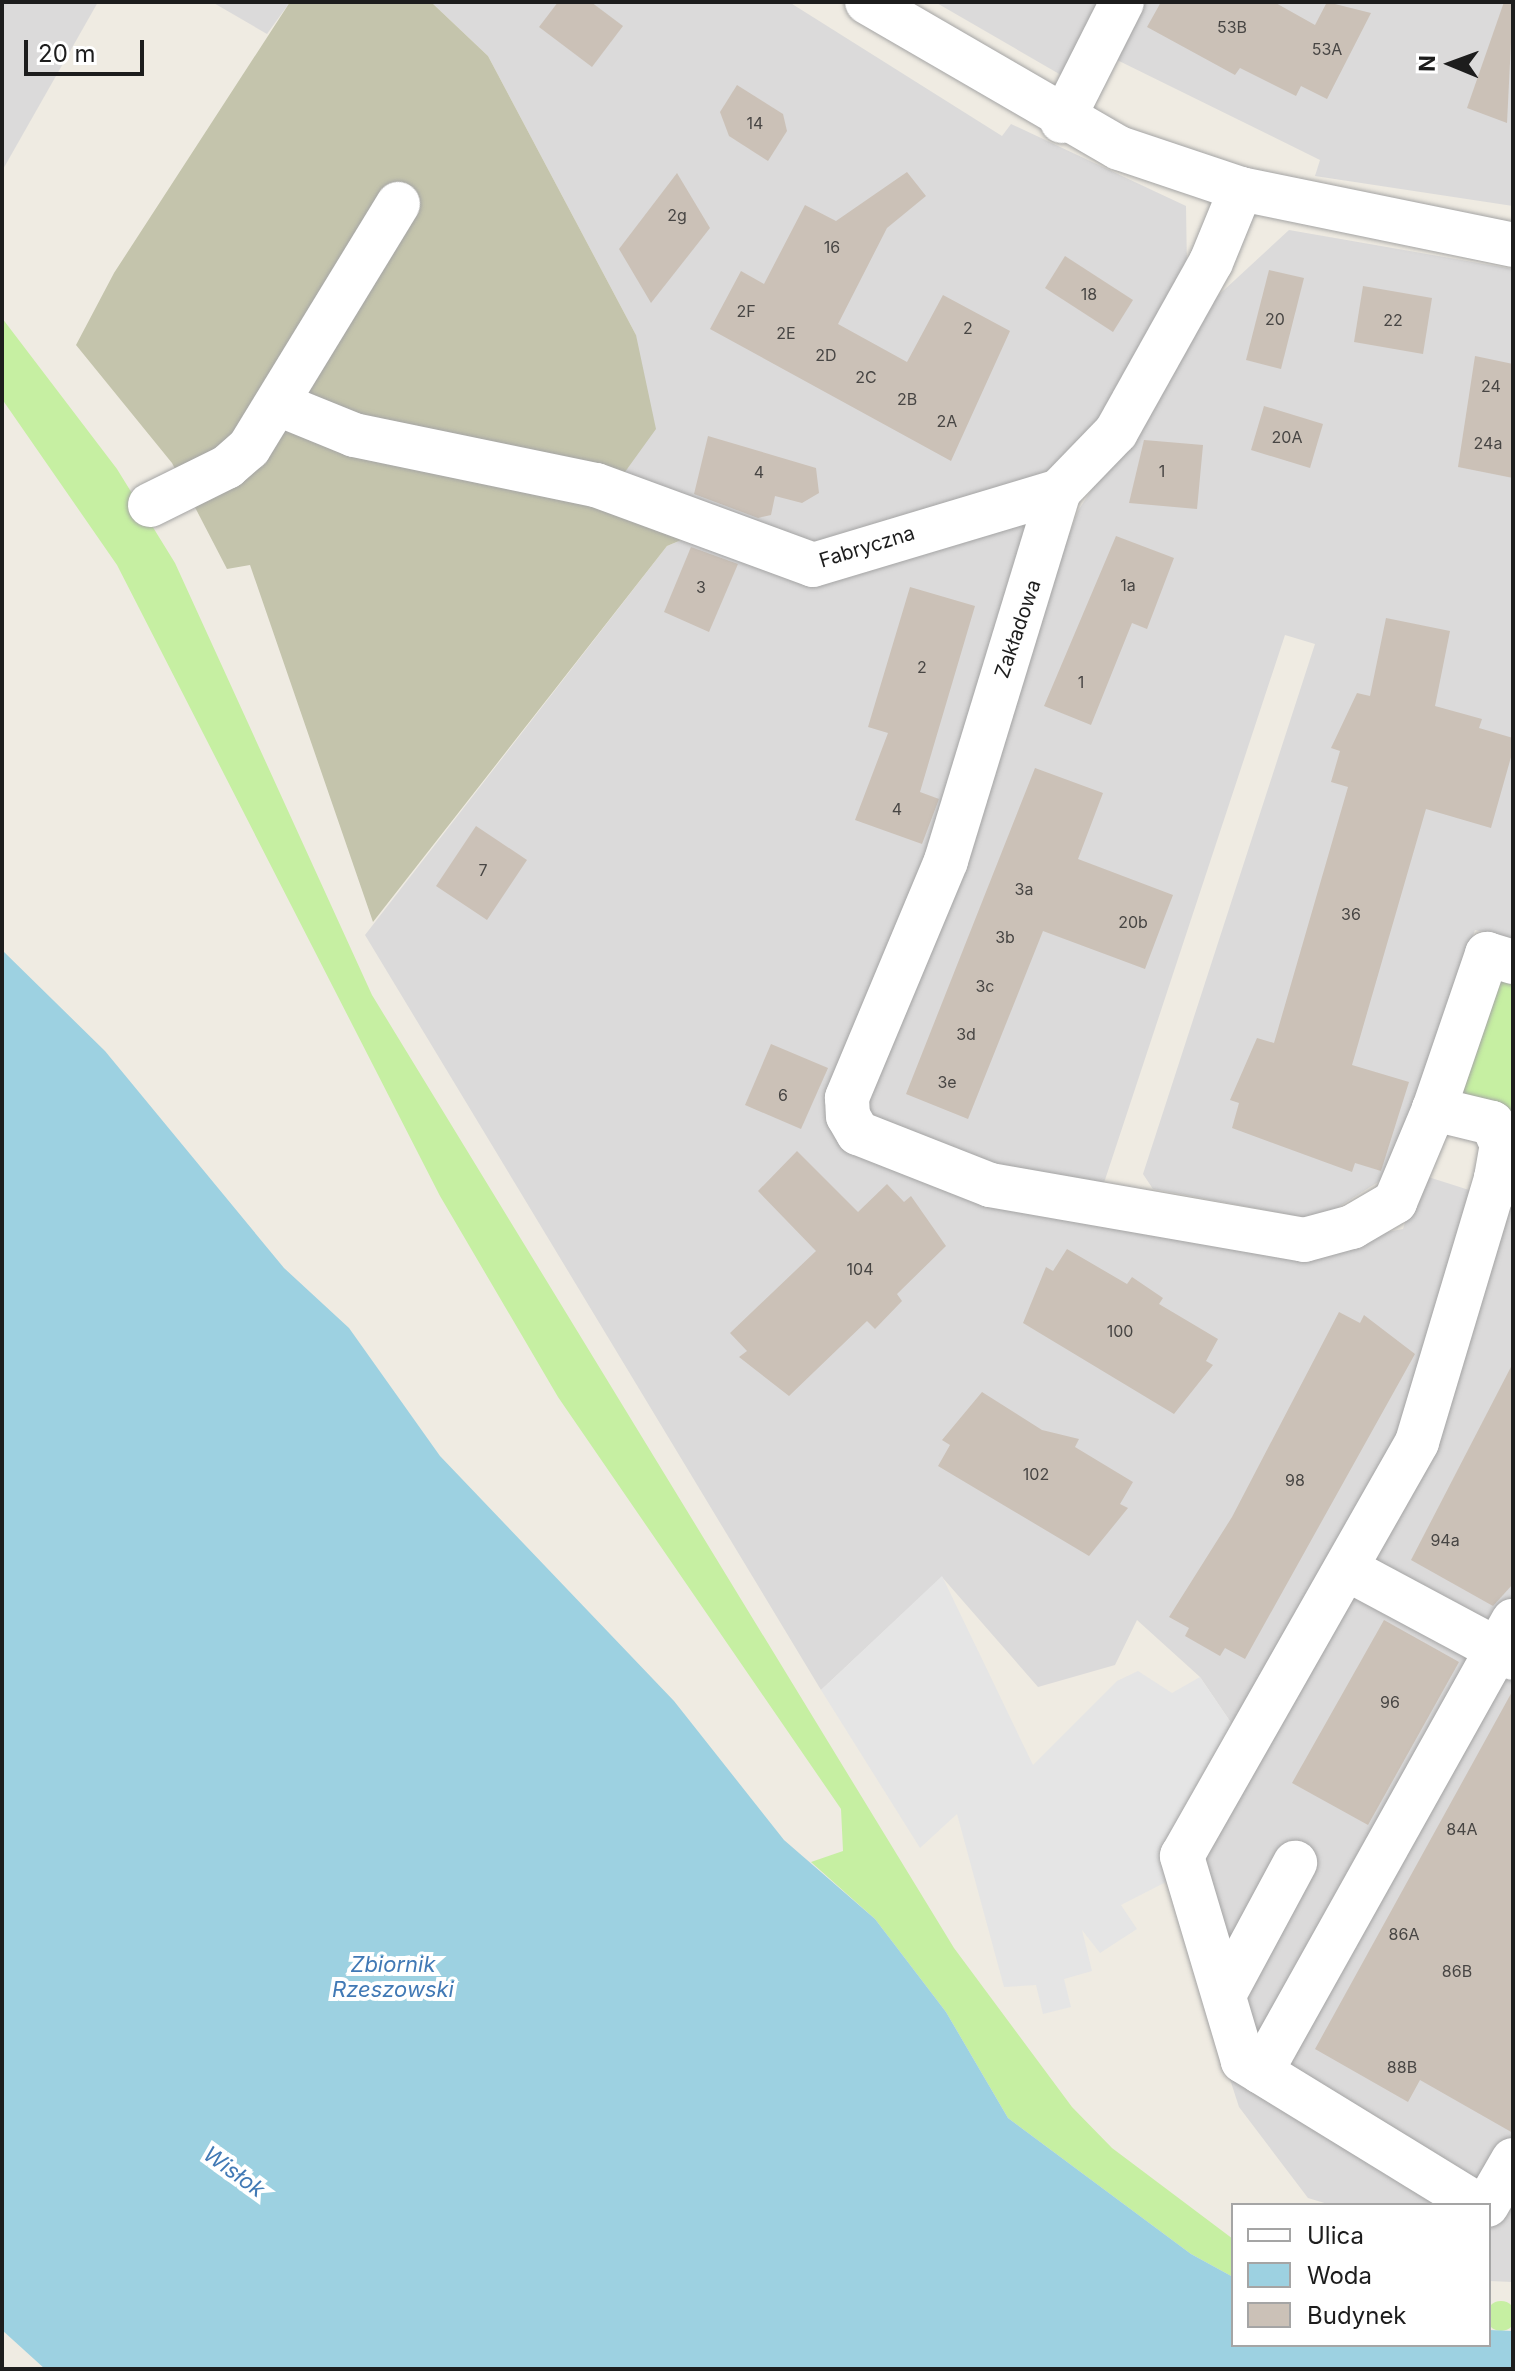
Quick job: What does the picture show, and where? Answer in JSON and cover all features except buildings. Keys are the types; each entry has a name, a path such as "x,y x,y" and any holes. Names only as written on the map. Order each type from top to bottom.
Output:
{"street":[{"path":"867,2 1062,121 1241,189 1513,245"},
{"path":"1062,121 1122,2"},
{"name":"Zakładowa","path":"1241,189 1211,262 1116,432 1059,491 946,861 847,1098 858,1133 990,1185 1304,1240 1352,1227 1395,1202 1434,1109"},
{"path":"150,505 227,467 278,404 398,204"},
{"name":"Fabryczna","path":"278,404 354,435 565,475 813,565 1059,491"},
{"path":"1475,2203 1243,2061 1182,1856 1417,1442 1505,1181 1502,1145 1492,1123 1434,1109 1487,954 1513,962"},
{"path":"1261,2072 1508,1643 1347,1569"},
{"path":"1230,2014 1295,1863"},
{"path":"1230,2014 1281,1950"},
{"path":"1488,2203 1513,2160"}],"shaded area":[{"path":"2,2 98,2 2,171"},
{"path":"212,2 290,2 267,34"},
{"path":"290,2 431,2 488,56 636,335 656,429 617,483 686,538 667,546 373,922 250,565 227,569 172,463 76,345 114,273"},
{"path":"431,2 789,2 1002,136 1011,124 1186,206 1187,271 1092,431 1069,459 1032,479 819,550 616,483 636,335 488,56"},
{"path":"935,2 1111,2 1061,75"},
{"path":"1140,2 1513,2 1513,206 1315,176 1320,160 1113,58"},
{"path":"1289,230 1513,269 1513,939 1475,930 1389,1175 1318,1220 1153,1189 1143,1174 1315,644 1285,635 1098,1201 873,1131 858,1094 1078,511 1210,303"},
{"path":"1012,512 1028,531 953,782 828,1116 1289,1251 1403,1229 1422,1175 1513,1204 1513,2282 1491,2281 1491,2203 1324,2203 1308,2198 1239,2107 1166,1882 1238,1733 1200,1677 1137,1620 1115,1665 1038,1687 942,1577 821,1690 365,935 667,546 694,535 786,572"},
{"path":"942,1576 1033,1765 1117,1681 1138,1671 1172,1693 1200,1677 1238,1733 1166,1882 1121,1905 1137,1929 1100,1953 1082,1930 1092,1971 1064,1979 1071,2007 1043,2014 1036,1985 1004,1987 957,1814 920,1848 821,1690"}],"green space":[{"path":"2,318 117,469 175,563 372,995 954,1948 1072,2107 1112,2148 1231,2237 1231,2276 1191,2254 1008,2118 946,2012 875,1919 811,1862 843,1851 841,1809 558,1397 440,1196 117,565 2,399"},
{"path":"1501,979 1513,985 1513,1129 1453,1085"},
{"path":"1495,2302 1507,2302 1515,2310 1515,2322 1507,2330 1495,2330 1491,2326 1491,2306"}],"water":[{"name":"Zbiornik Rzeszowski","path":"2,950 105,1051 284,1268 349,1328 440,1456 674,1701 784,1840 875,1919 946,2012 1008,2118 1191,2254 1231,2276 1231,2347 1491,2347 1491,2330 1513,2331 1513,2369 45,2369 2,2330"}],"water label":[{"name":"Wisłok","path":"234,2172"}]}
